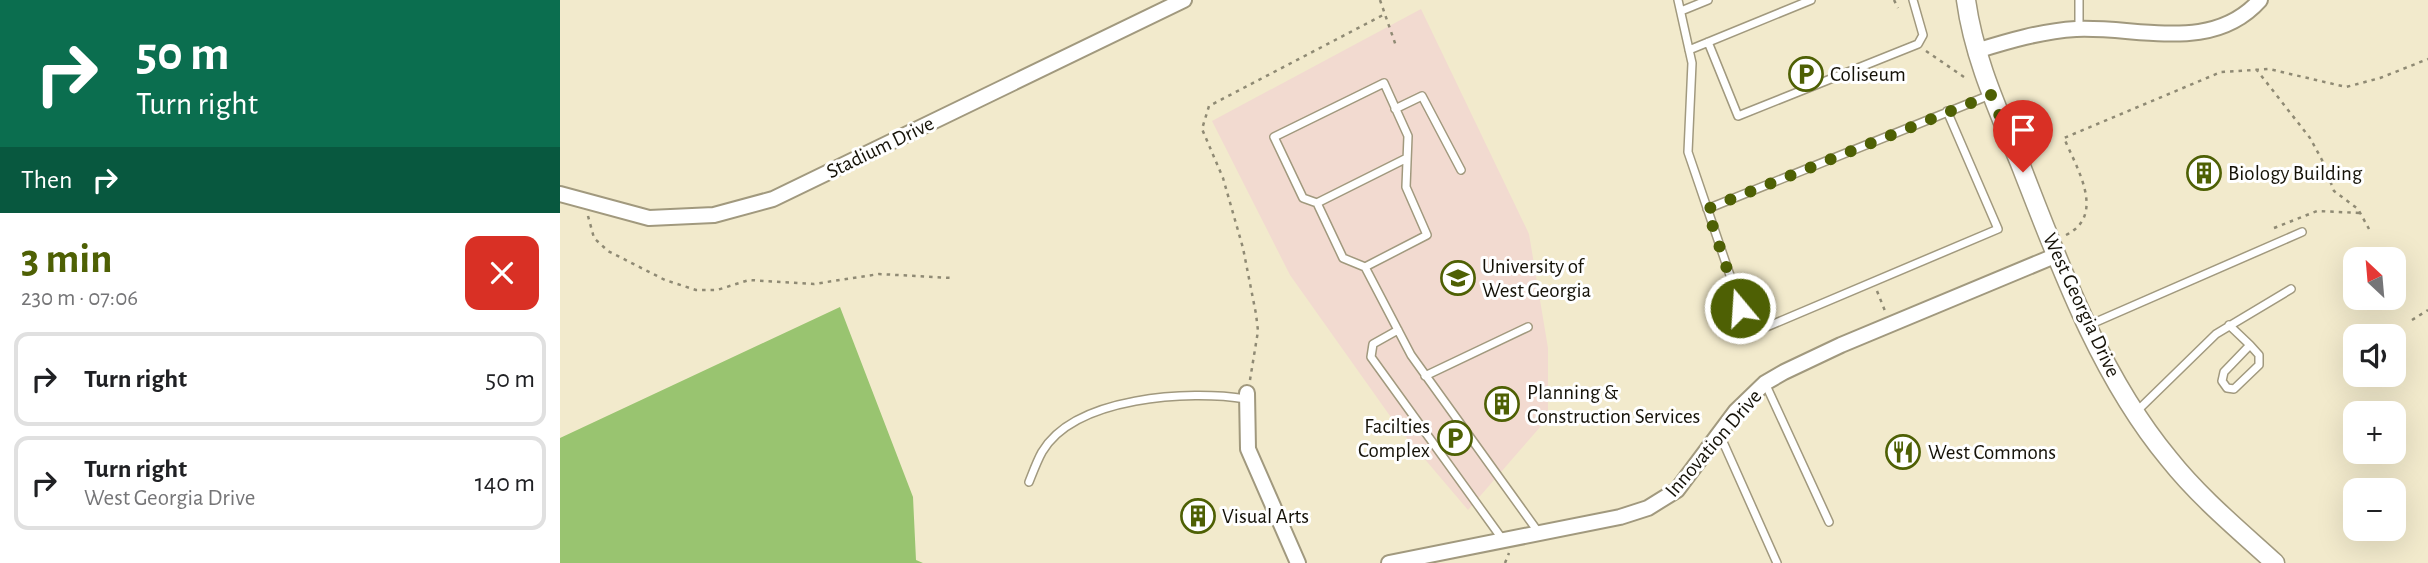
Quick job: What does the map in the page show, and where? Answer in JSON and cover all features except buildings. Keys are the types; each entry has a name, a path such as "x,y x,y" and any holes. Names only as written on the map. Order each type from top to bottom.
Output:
{"street":[{"name":"Stadium Drive","path":"560,194 649,218 714,215 773,199 1184,0"},
{"name":"West Georgia Drive","path":"1966,0 1976,51 1991,95 2057,255 2089,325 2136,413 2168,459 2192,485 2276,563"},
{"path":"1976,51 2042,34 2079,29 2170,34 2209,31 2244,15 2260,0"},
{"name":"Innovation Drive","path":"1390,563 1507,545 1540,533 1620,517 1665,499 1688,476 1736,411 1765,383 1840,345 2057,255"},
{"path":"1247,396 1248,449 1298,563"}],"lane":[{"path":"1678,0 1692,63 1688,152 1750,334 1998,229 1947,111"},
{"path":"1681,11 1708,0"},
{"path":"1689,50 1811,0"},
{"path":"1708,42 1738,116 1918,44 1923,35 1913,0"},
{"path":"2079,0 2079,29"},
{"path":"1365,267 1427,234 1406,187 1408,136 1384,83 1274,137 1303,198 1317,203 1343,258 1365,267 1426,376 1540,533"},
{"path":"1707,209 1991,95"},
{"path":"1395,109 1422,96 1461,170"},
{"path":"1317,203 1407,158"},
{"path":"2089,325 2302,232"},
{"path":"2136,413 2216,334 2291,289"},
{"path":"2229,325 2250,345 2259,355 2259,365 2234,389 2227,388 2222,382 2224,372 2250,345"},
{"path":"1426,376 1528,327"},
{"path":"1398,330 1373,344 1371,356 1507,545"},
{"path":"1765,383 1829,522"},
{"path":"1029,482 1043,451 1061,431 1086,415 1122,403 1221,395 1247,396"},
{"path":"1719,433 1777,563"}],"path":[{"path":"1380,0 1396,46"},
{"path":"1894,0 1898,8"},
{"path":"1247,396 1258,331 1256,314 1223,178 1202,129 1209,106 1383,15"},
{"path":"1918,44 1964,77"},
{"path":"2066,235 2081,223 2088,200 2064,138 2221,72 2256,69 2329,81 2346,87 2379,78 2428,59"},
{"path":"2256,69 2310,138 2334,191 2361,213 2369,229"},
{"path":"588,202 588,226 594,238 608,251 665,280 696,290 717,290 749,280 814,284 879,274 951,278"},
{"path":"2274,228 2317,211 2361,213"},
{"path":"1881,302 1886,314"},
{"path":"2412,320 2428,310"},
{"path":"1505,563 1507,545"}],"shaded area":[{"path":"1421,9 1529,234 1548,348 1548,418 1468,510 1400,430 1290,275 1212,121"}],"green space":[{"path":"840,307 913,497 916,560 923,563 560,563 560,438"}],"place":[{"name":"Coliseum","path":"1806,74"},
{"name":"Biology Building","path":"2204,173"},
{"name":"University of West Georgia","path":"1458,278"},
{"name":"Planning & Construction Services","path":"1502,404"},
{"name":"Facilties Complex","path":"1455,438"},
{"name":"West Commons","path":"1903,452"},
{"name":"Visual Arts","path":"1198,516"}],"route":[{"path":"1740,308 1707,209 1933,116 1991,95 2023,172"}]}
